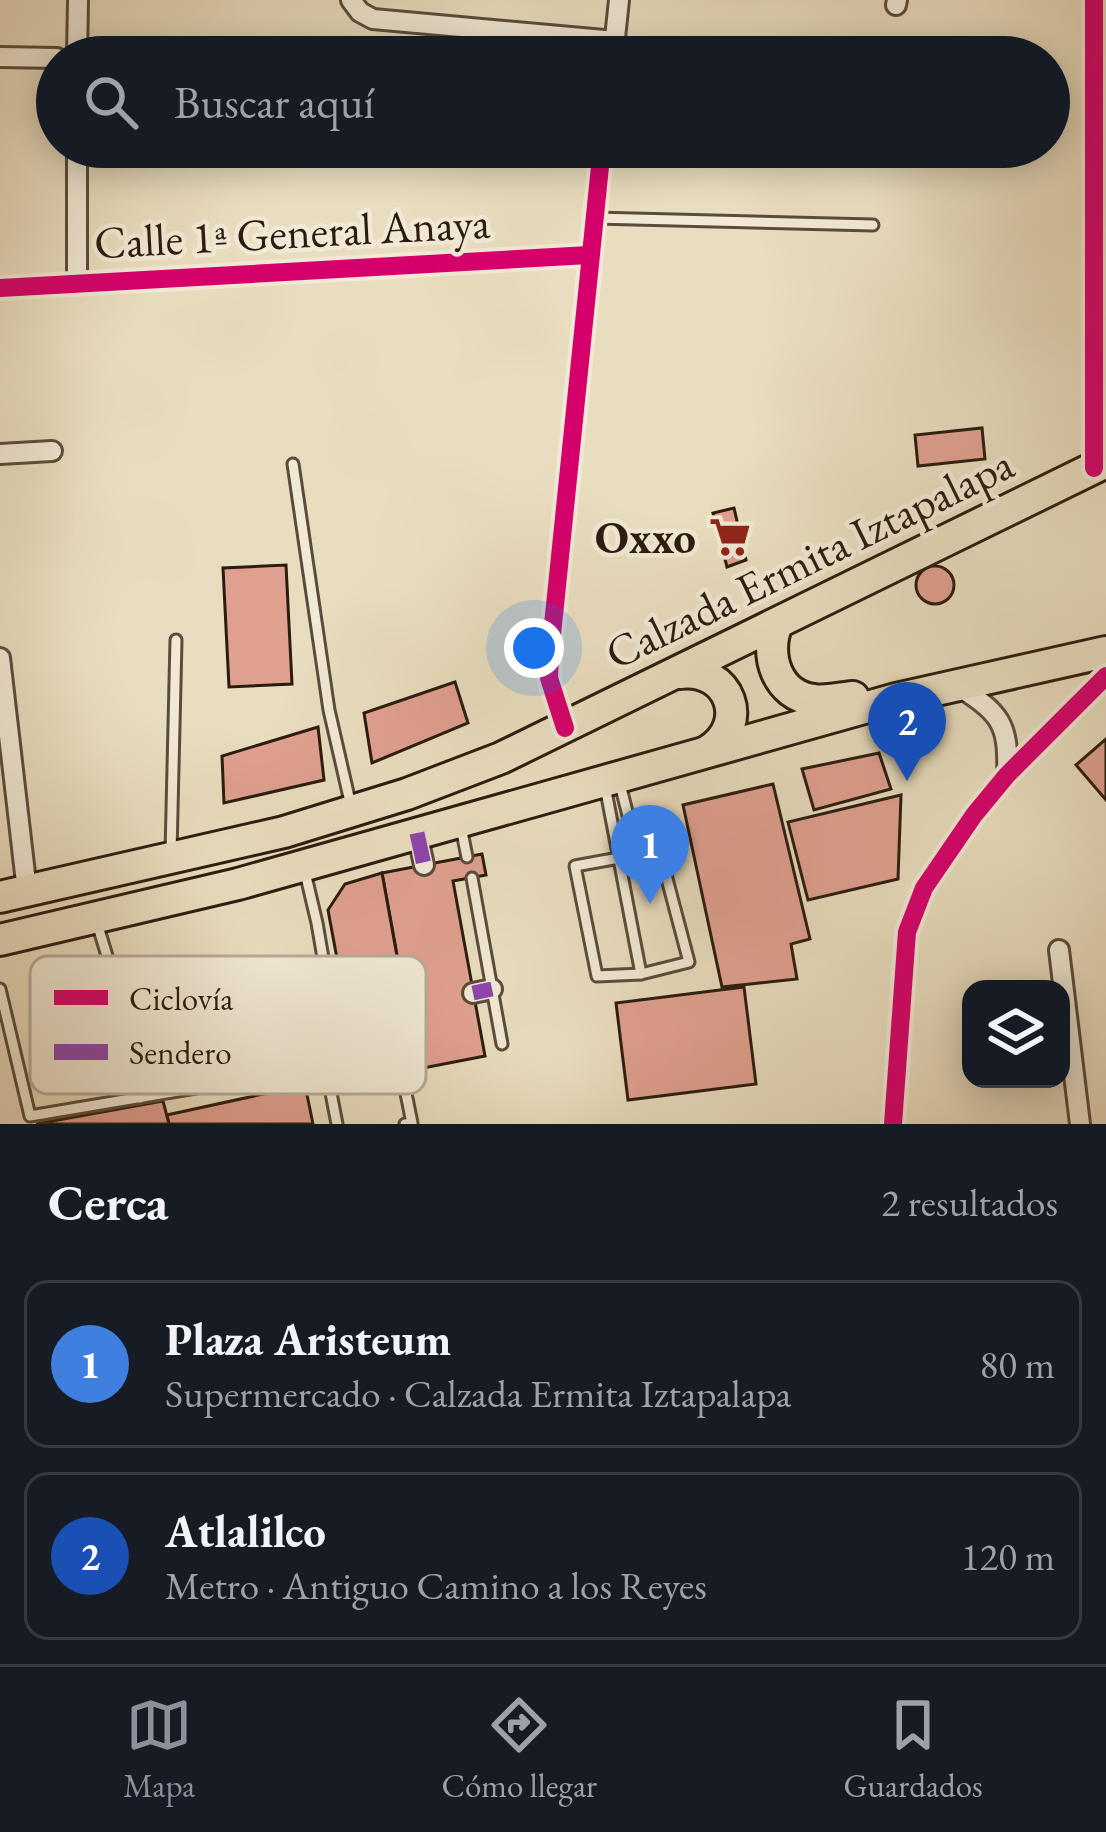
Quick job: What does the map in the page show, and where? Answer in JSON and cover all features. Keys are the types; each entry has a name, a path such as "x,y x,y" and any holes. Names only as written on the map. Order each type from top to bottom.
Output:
{"main road":[{"name":"Calzada Ermita Iztapalapa","path":"14,894 284,832 407,794 501,758 1100,465"},
{"path":"778,624 771,645 774,667 795,693 818,701 896,699"},
{"path":"0,940 238,884 896,699 1106,652"},
{"path":"680,673 710,676 729,698 728,728 708,751"}],"street":[{"path":"77,36 78,0"},
{"path":"351,0 373,19 510,36"},
{"path":"615,36 619,0"},
{"path":"1094,0 1100,465"},
{"path":"0,57 36,58"},
{"path":"77,168 77,282"},
{"path":"565,728 549,678 550,654 600,168"},
{"name":"Calle 1ª General Anaya","path":"0,288 589,255"},
{"path":"0,454 52,451"},
{"path":"0,658 14,894"},
{"path":"893,1124 907,932 924,888 1007,775 1106,676"},
{"path":"956,685 998,717 1008,747 1007,775"},
{"path":"417,833 424,865"},
{"path":"1059,950 1080,1124"}],"lane":[{"path":"594,218 873,225"},
{"path":"293,464 329,710 352,811"},
{"path":"171,859 176,640"},
{"path":"611,778 641,974"},
{"path":"611,778 637,851 662,860 689,962 641,974 597,976 575,866 620,858"},
{"path":"459,821 467,857"},
{"path":"303,865 323,956"},
{"path":"472,878 483,991 502,1045"},
{"path":"95,917 107,956"},
{"path":"0,989 30,1116 163,1094"},
{"path":"139,1094 140,1098"},
{"path":"331,1094 337,1124"},
{"path":"405,1124 412,1123 406,1094"}],"building":[{"path":"982,428 985,459 918,466 915,435"},
{"name":"Oxxo","path":"734,508 746,560 727,567 713,513"},
{"path":"286,565 292,684 229,687 223,568"},
{"path":"935,566 949,571 954,585 949,599 935,604 921,599 916,585 921,571"},
{"path":"455,682 468,723 372,763 364,713"},
{"path":"318,727 324,780 224,803 222,756"},
{"path":"1106,739 1106,800 1076,765"},
{"path":"879,753 891,789 814,810 802,769"},
{"path":"773,784 810,939 791,944 797,979 722,987 683,805"},
{"path":"901,795 898,879 808,900 788,822"},
{"path":"482,854 486,875 453,881 485,1056 426,1067 426,956 397,956 382,873"},
{"path":"382,873 397,956 337,956 328,910 345,884"},
{"path":"744,987 756,1084 628,1100 616,1003"},
{"path":"264,1094 307,1094 313,1124 169,1124 167,1115"},
{"path":"163,1101 169,1124 36,1124"}],"marked path":[{"path":"417,833 424,865"},
{"path":"473,993 492,989"}],"cycle path":[{"path":"1094,0 1094,468"},
{"path":"565,728 549,678 550,654 600,168"},
{"path":"0,288 589,255"},
{"path":"893,1124 907,932 924,888 1007,775 1106,676"}],"place":[{"name":"Oxxo","path":"730,537"},
{"name":"Atlalilco","path":"907,781"},
{"name":"Plaza Aristeum","path":"650,904"}]}
